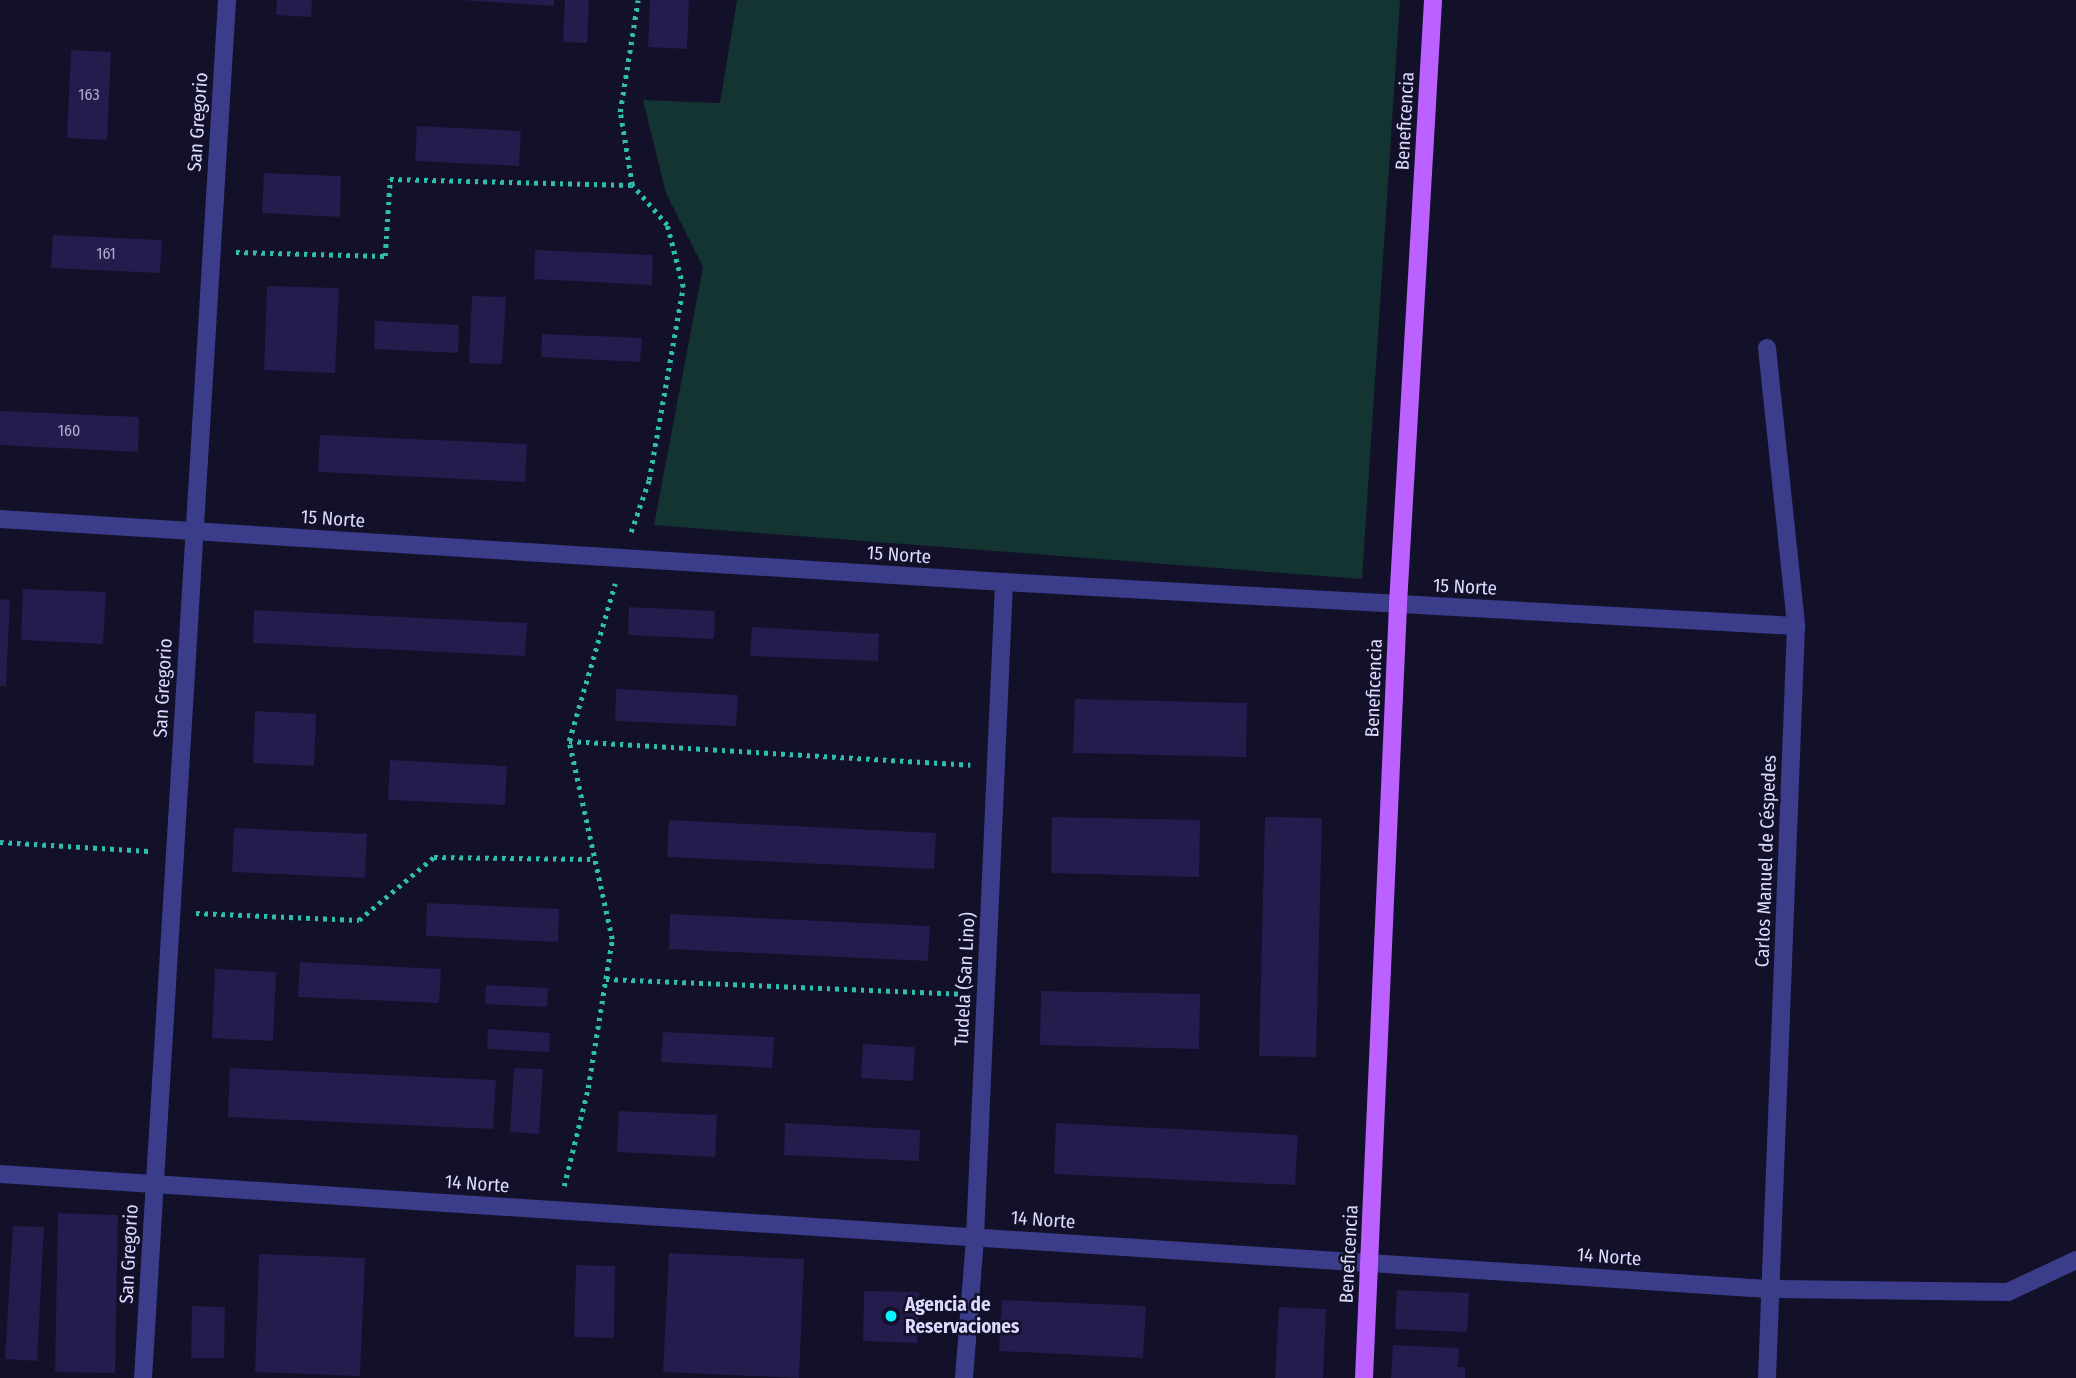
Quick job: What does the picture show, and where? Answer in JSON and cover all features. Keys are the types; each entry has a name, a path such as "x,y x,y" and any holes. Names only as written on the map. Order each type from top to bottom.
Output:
{"main road":[{"name":"Beneficencia","path":"1364,1378 1398,604 1433,0"}],"street":[{"name":"San Gregorio","path":"143,1378 227,0"},
{"name":"Carlos Manuel de Céspedes","path":"1767,348 1796,626 1767,1378"},
{"name":"15 Norte","path":"0,519 1004,582 1796,626"},
{"name":"Tudela (San Lino)","path":"964,1378 975,1237 1004,582"},
{"name":"14 Norte","path":"0,1174 1771,1289 2008,1292 2076,1260"}],"path":[{"path":"558,1210 588,1088 612,939 569,741 622,559 649,480 683,287 667,225 632,185 620,112 638,0"},
{"path":"211,251 385,256 390,179 632,185"},
{"path":"569,741 996,767"},
{"path":"0,842 174,852"},
{"path":"171,912 359,920 434,857 594,859"},
{"path":"606,979 986,996"}],"green space":[{"path":"737,0 1400,0 1362,579 654,525 703,267 666,193 643,100 720,103"}],"building":[{"path":"277,0 312,0 311,17 276,15"},
{"path":"461,0 554,0 554,6"},
{"path":"565,0 589,0 587,43 563,42"},
{"path":"650,0 689,0 687,49 648,47"},
{"path":"71,50 111,52 107,140 67,138"},
{"path":"417,126 521,131 519,166 415,161"},
{"path":"264,173 341,176 340,217 262,213"},
{"path":"53,235 162,240 160,273 51,268"},
{"path":"535,250 653,255 652,285 534,279"},
{"path":"267,286 339,288 335,373 264,370"},
{"path":"472,296 506,297 502,364 469,363"},
{"path":"375,321 459,325 458,353 374,349"},
{"path":"542,334 642,338 640,362 541,357"},
{"path":"0,411 139,417 138,452 0,445"},
{"path":"320,435 527,444 525,482 318,472"},
{"path":"23,589 106,592 103,644 21,640"},
{"path":"0,599 10,600 6,686 0,686"},
{"path":"629,607 715,611 714,639 628,635"},
{"path":"254,610 527,623 525,656 253,643"},
{"path":"752,627 879,634 878,661 750,656"},
{"path":"616,689 738,695 736,726 615,721"},
{"path":"1075,699 1247,703 1246,757 1073,753"},
{"path":"255,711 316,714 314,766 253,763"},
{"path":"390,760 507,766 505,805 388,800"},
{"path":"1052,817 1200,820 1199,877 1051,873"},
{"path":"1265,817 1322,818 1316,1057 1259,1056"},
{"path":"669,820 936,833 934,869 667,857"},
{"path":"234,828 367,834 365,878 232,872"},
{"path":"427,903 559,909 558,942 426,936"},
{"path":"670,914 930,926 928,961 669,949"},
{"path":"300,962 441,969 439,1003 298,997"},
{"path":"215,969 276,972 273,1041 212,1038"},
{"path":"486,985 548,988 547,1007 485,1004"},
{"path":"1041,991 1200,994 1199,1049 1040,1045"},
{"path":"488,1029 550,1033 549,1052 487,1049"},
{"path":"663,1032 774,1037 772,1068 661,1062"},
{"path":"863,1044 915,1047 913,1081 861,1078"},
{"path":"230,1068 496,1080 493,1129 228,1117"},
{"path":"514,1068 543,1069 539,1134 510,1132"},
{"path":"619,1111 717,1115 715,1157 617,1152"},
{"path":"785,1123 920,1130 919,1161 784,1155"},
{"path":"1056,1123 1298,1135 1295,1185 1054,1174"},
{"path":"58,1213 118,1215 115,1373 55,1372"},
{"path":"13,1226 44,1227 37,1361 5,1359"},
{"path":"669,1253 804,1259 799,1378 663,1372"},
{"path":"259,1254 365,1258 360,1376 255,1372"},
{"path":"576,1265 615,1266 614,1338 574,1337"},
{"path":"1397,1290 1469,1293 1467,1332 1395,1329"},
{"name":"Agencia de Reservaciones","path":"864,1291 919,1292 917,1343 863,1341"},
{"path":"1002,1300 1146,1306 1143,1358 999,1351"},
{"path":"192,1306 225,1307 224,1358 191,1358"},
{"path":"1279,1307 1326,1309 1323,1378 1275,1378"},
{"path":"1393,1345 1459,1348 1458,1367 1465,1367 1465,1378 1391,1378"}],"place":[{"name":"Agencia de Reservaciones","path":"891,1316"}]}
